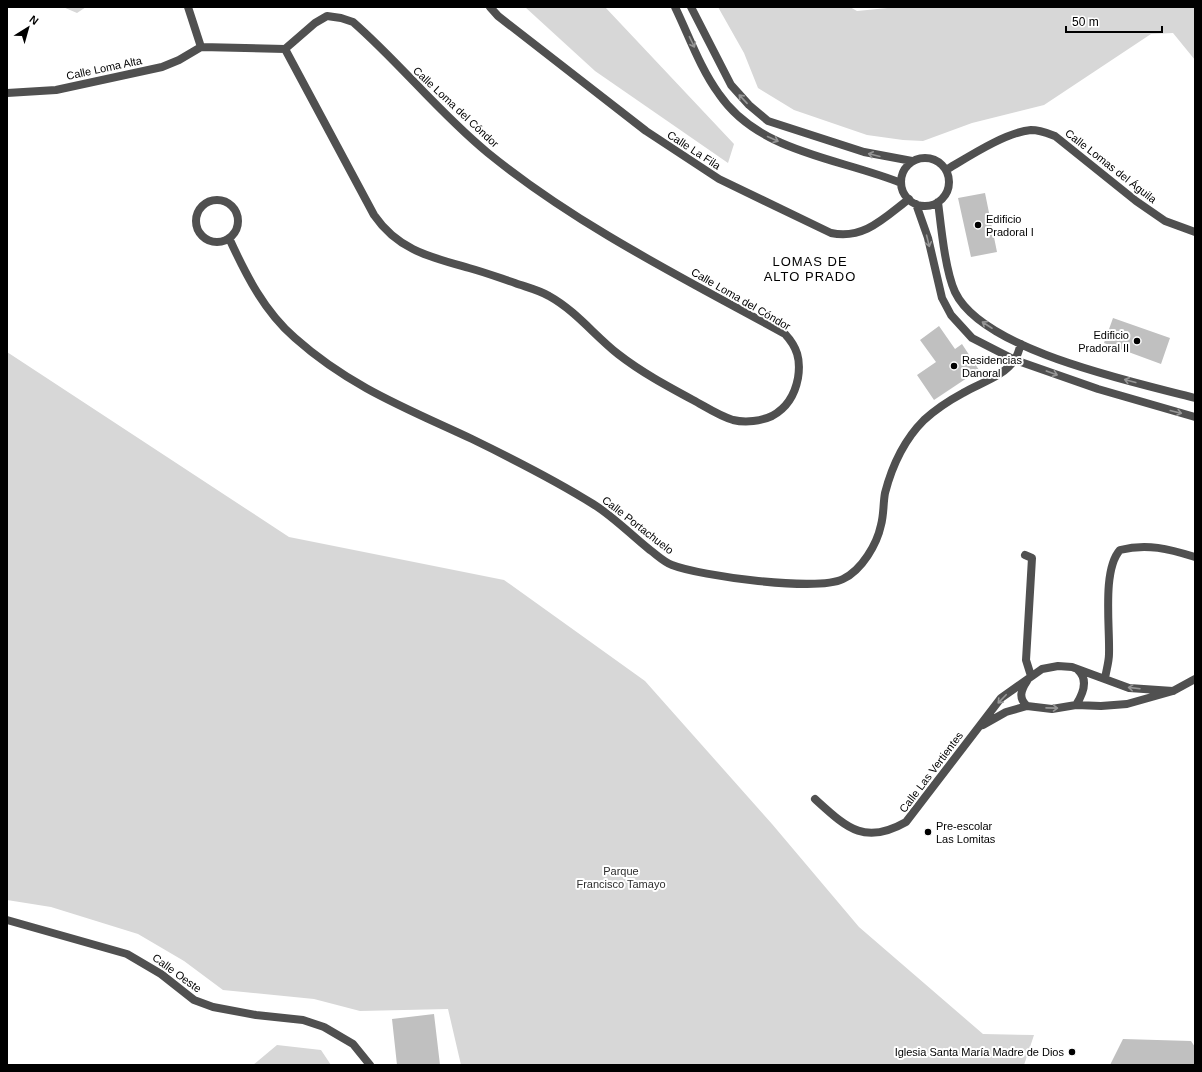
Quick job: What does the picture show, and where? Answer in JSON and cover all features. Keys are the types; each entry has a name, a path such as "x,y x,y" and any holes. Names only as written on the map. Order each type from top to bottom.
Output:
{"street":[{"path":"188,7 201,47 285,48"},
{"name":"Calle La Fila","path":"490,7 504,20 652,135 719,179 831,233 842,236 866,231 913,202"},
{"path":"675,7 718,94 734,112 757,131 795,148 901,183"},
{"path":"692,7 731,85 749,105 768,121 857,150 912,162"},
{"name":"Calle Loma del Cóndor","path":"327,16 353,22 464,132 513,173 614,240 785,334 794,344 799,366 794,392 788,403 778,413 766,419 750,422 735,420 718,414 640,371 617,353 582,319 547,294 469,268 438,260 416,251 393,238 374,215 285,48 315,23 327,16"},
{"name":"Calle Loma Alta","path":"7,94 56,90 162,67 201,47"},
{"name":"Calle Lomas del Águila","path":"946,170 992,144 1016,134 1030,130 1043,131 1055,136 1136,201 1165,221 1195,232"},
{"path":"918,158 931,158 937,160 946,170 950,184 948,191 938,202 924,206 913,202 905,195 901,183 904,171 912,162 918,158"},
{"path":"214,200 221,200 233,207 238,220 237,227 229,238 223,241 209,241 198,232 195,218 201,206 214,200"},
{"path":"913,202 928,238 942,298 951,315 972,338 1015,360 1098,389 1195,417"},
{"path":"938,202 943,239 955,292 971,313 983,323 1021,344 1085,368 1195,398"},
{"name":"Calle Portachuelo","path":"229,238 245,273 264,304 293,336 338,372 410,412 473,439 594,505 668,563 684,569 712,575 753,581 824,584 841,580 851,574 877,540 882,523 885,496 890,476 897,458 906,442 925,420 942,406 998,374 1015,360 1021,344"},
{"path":"1105,678 1109,656 1109,574 1114,556 1120,550 1147,547 1167,548 1195,557"},
{"path":"1025,555 1032,558 1026,660 1031,676 1021,693 1022,700 1027,706"},
{"name":"Calle Las Vertientes","path":"815,799 836,819 854,830 866,833 878,833 893,830 906,822 916,811 1001,698 1042,669 1066,666 1105,678 1129,688 1173,691"},
{"path":"1076,705 1082,694 1084,683 1084,677 1077,669"},
{"name":"Calle Las Vertientes","path":"978,728 1006,712 1027,706 1052,709 1076,705 1101,706 1127,704 1173,691 1195,679"},
{"name":"Calle Oeste","path":"7,920 127,954 161,974 194,1000 213,1007 256,1015 303,1020 324,1027 353,1044 370,1065"}],"green space":[{"path":"63,7 86,7 77,13"},
{"path":"525,7 605,7 734,144 728,163 595,71"},
{"path":"718,7 850,7 857,11 898,7 1195,7 1195,60 1173,33 1151,34 1044,105 972,123 923,141 903,140 867,135 794,110 758,88 744,53"},
{"name":"Parque Francisco Tamayo","path":"7,352 289,537 504,580 645,681 772,824 859,927 983,1034 1034,1035 1024,1065 461,1065 448,1009 360,1011 314,999 223,990 184,961 138,934 51,907 7,900"},
{"path":"277,1045 321,1050 331,1065 253,1065"}],"building":[{"name":"Edificio Pradoral I","path":"985,193 997,252 971,257 958,198"},
{"name":"Edificio Pradoral II","path":"1113,318 1170,338 1161,364 1104,343"},
{"name":"Residencias Danoral","path":"939,326 955,349 962,344 979,370 934,400 917,375 936,362 920,340"},
{"path":"434,1014 440,1065 397,1065 392,1019"},
{"path":"1123,1039 1191,1041 1195,1047 1195,1065 1110,1065"}],"place":[{"name":"Edificio Pradoral I","path":"978,225"},
{"name":"Edificio Pradoral II","path":"1137,341"},
{"name":"Residencias Danoral","path":"954,366"},
{"name":"Pre-escolar Las Lomitas","path":"928,832"},
{"name":"Iglesia Santa María Madre de Dios","path":"1072,1052"}],"district":[{"name":"LOMAS DE ALTO PRADO","path":"810,268"}]}
